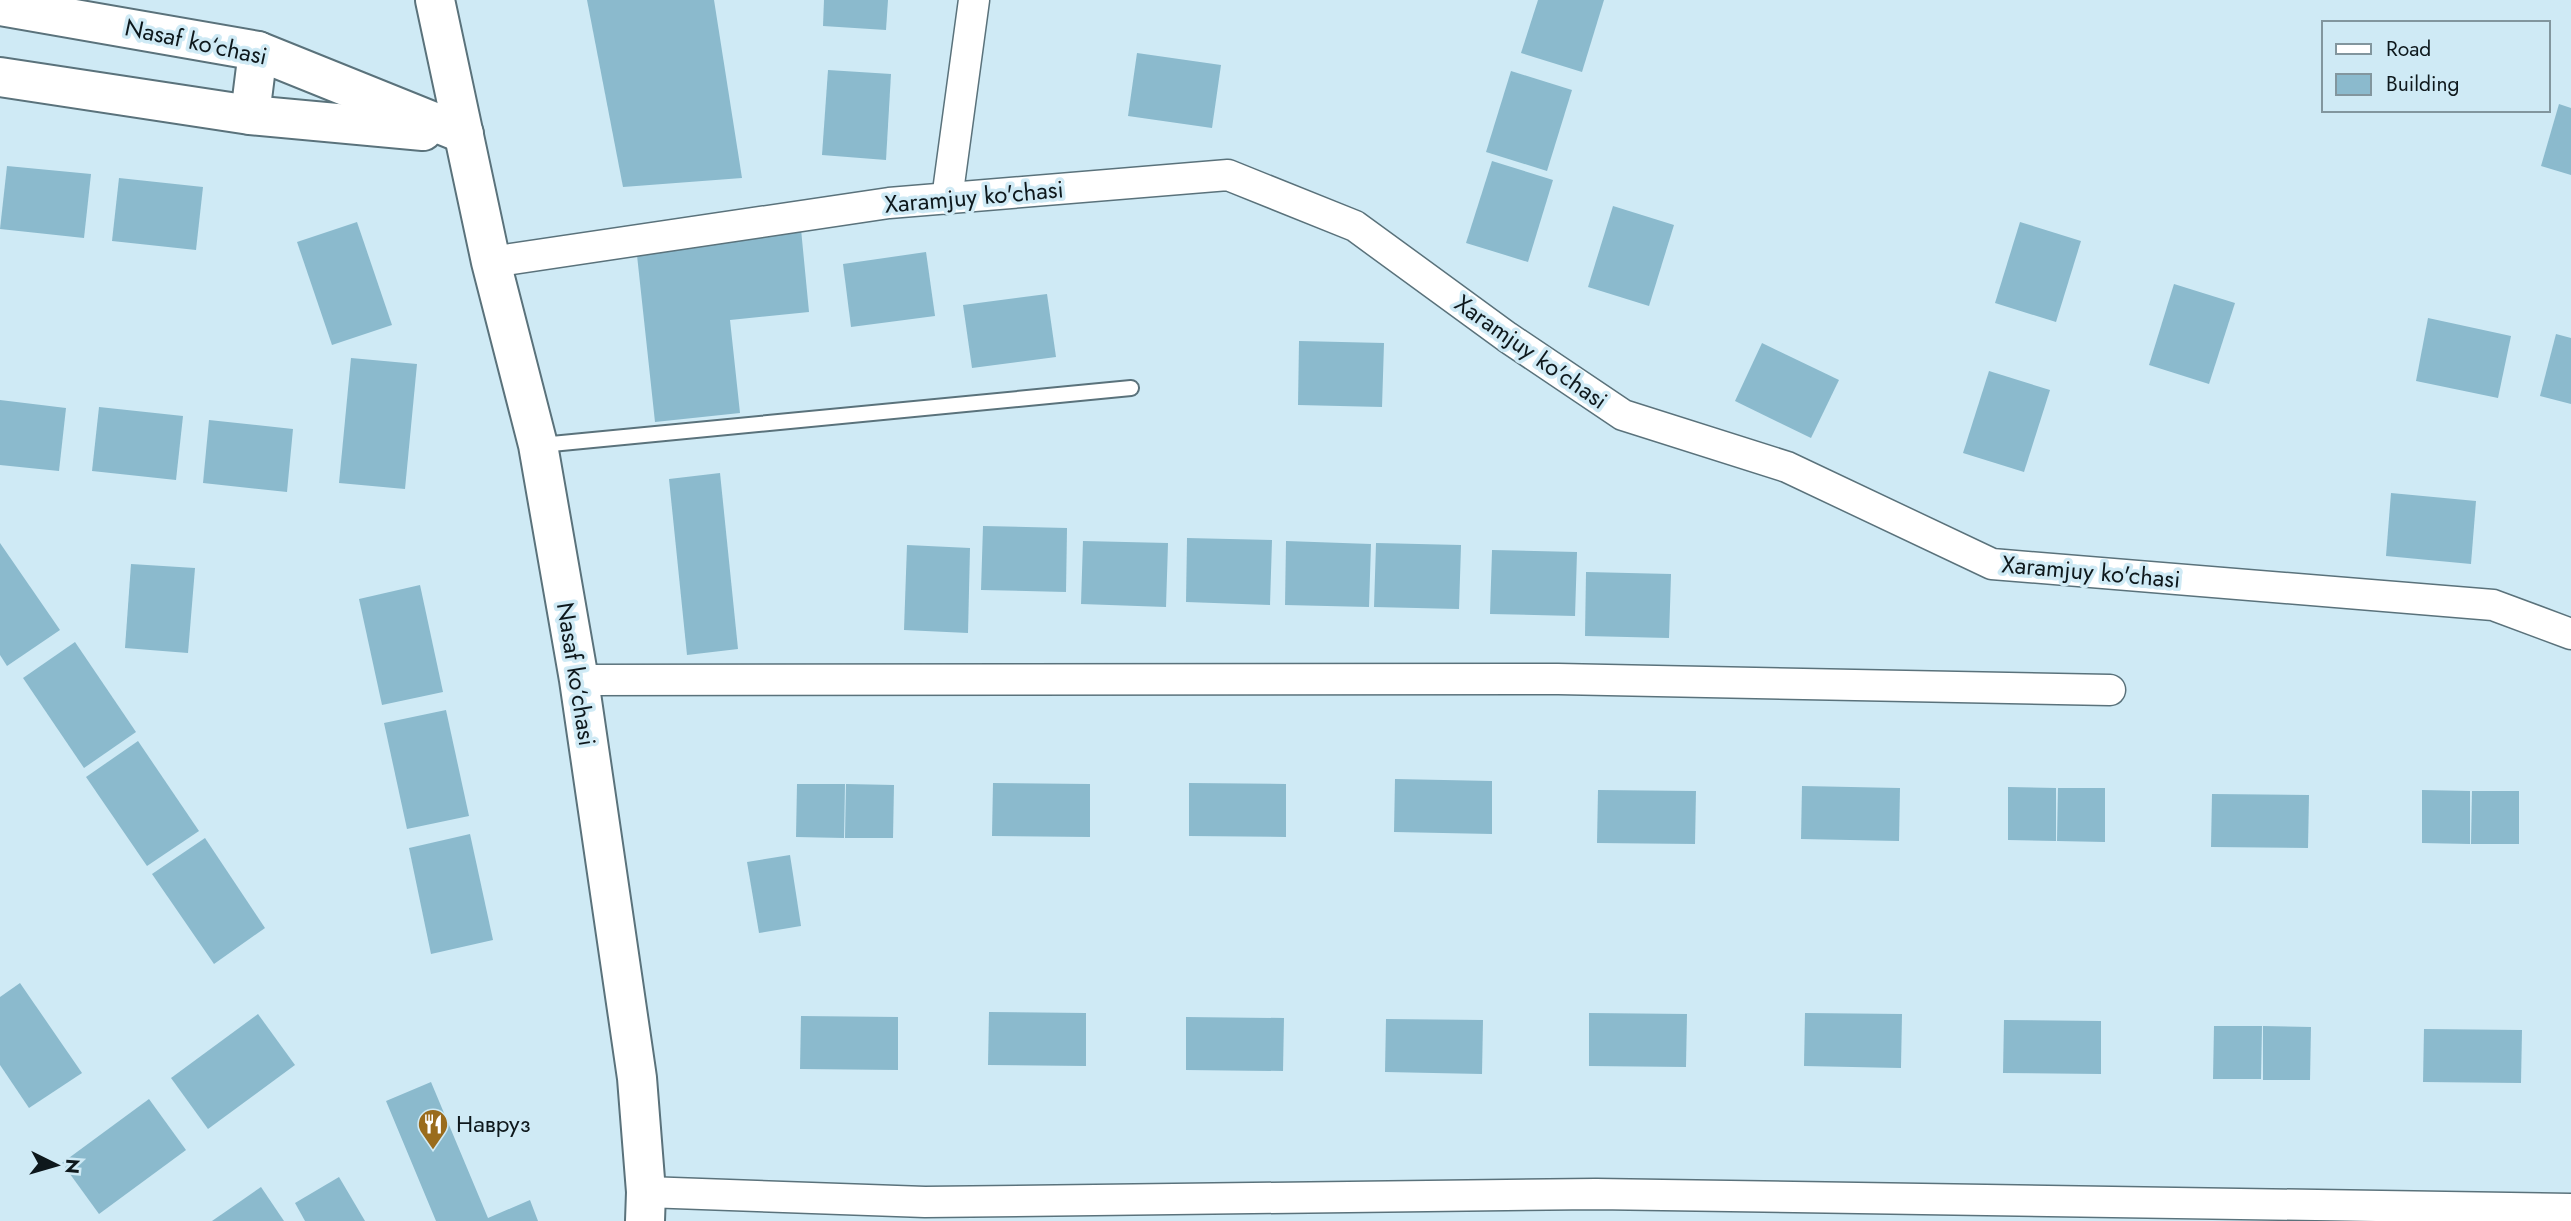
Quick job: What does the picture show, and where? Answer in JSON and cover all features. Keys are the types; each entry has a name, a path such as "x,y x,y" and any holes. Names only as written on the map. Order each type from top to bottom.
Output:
{"main road":[{"path":"0,77 250,115 464,134 435,0"},
{"name":"Nasaf ko‘chasi","path":"0,6 258,51 464,134 491,262 538,445 579,680 637,1078 645,1206"},
{"path":"250,115 258,51"}],"street":[{"path":"947,199 974,0"},
{"name":"Xaramjuy ko'chasi","path":"491,262 889,203 1228,175 1355,226 1507,337 1623,415 1787,467 1992,564 2493,605 2571,634"},
{"path":"579,680 1558,679 2110,690"},
{"path":"645,1206 925,1211 1596,1194 2571,1209"}],"lane":[{"path":"538,445 1131,388"}],"building":[{"path":"587,0 714,0 742,178 623,187"},
{"path":"824,0 888,0 886,30 823,26"},
{"path":"1538,0 1604,0 1582,72 1521,53"},
{"path":"1137,53 1221,65 1212,128 1128,116"},
{"path":"828,70 891,74 886,160 822,155"},
{"path":"1511,71 1572,90 1547,171 1486,152"},
{"path":"2559,104 2571,108 2571,175 2541,166"},
{"path":"1492,161 1553,180 1528,262 1466,243"},
{"path":"7,166 91,174 84,238 0,229"},
{"path":"119,178 203,187 196,250 112,241"},
{"path":"1613,206 1674,225 1649,306 1588,287"},
{"path":"357,222 392,325 332,345 297,242"},
{"path":"2020,222 2081,241 2056,322 1995,303"},
{"path":"801,229 809,312 730,320 740,413 655,422 636,246"},
{"path":"926,252 935,316 851,327 843,264"},
{"path":"2174,284 2235,303 2209,384 2149,365"},
{"path":"1047,294 1056,357 972,368 963,305"},
{"path":"2428,318 2511,336 2498,398 2416,381"},
{"path":"2556,334 2571,338 2571,404 2540,396"},
{"path":"1299,341 1384,343 1382,407 1298,405"},
{"path":"1762,343 1839,380 1811,438 1735,401"},
{"path":"351,358 417,364 405,489 339,483"},
{"path":"1989,371 2050,390 2024,472 1963,453"},
{"path":"0,400 66,408 59,471 0,465"},
{"path":"99,407 183,416 176,480 92,471"},
{"path":"209,420 293,429 287,492 203,483"},
{"path":"720,473 738,649 687,655 669,479"},
{"path":"2391,493 2476,501 2471,564 2386,556"},
{"path":"983,526 1067,528 1066,592 981,590"},
{"path":"1187,538 1272,540 1270,605 1186,602"},
{"path":"1083,541 1168,543 1166,607 1081,604"},
{"path":"1286,541 1371,544 1369,607 1285,605"},
{"path":"0,543 60,630 7,666 0,655"},
{"path":"1376,543 1461,545 1459,609 1374,607"},
{"path":"907,545 970,548 968,633 904,630"},
{"path":"1492,550 1577,552 1575,616 1490,614"},
{"path":"131,564 195,568 188,653 125,648"},
{"path":"1586,572 1671,574 1669,638 1585,636"},
{"path":"420,585 443,692 382,705 359,599"},
{"path":"75,642 136,732 84,768 23,678"},
{"path":"446,710 469,816 407,829 384,723"},
{"path":"138,741 199,831 147,866 86,777"},
{"path":"1395,779 1492,781 1492,834 1394,832"},
{"path":"993,783 1090,784 1090,837 992,836"},
{"path":"1189,783 1286,784 1286,837 1189,836"},
{"path":"797,784 845,784 844,838 796,837"},
{"path":"846,784 894,785 893,838 845,838"},
{"path":"1802,786 1900,788 1899,841 1801,839"},
{"path":"2008,787 2056,788 2056,841 2008,840"},
{"path":"2058,788 2105,788 2105,842 2057,841"},
{"path":"1598,790 1696,791 1695,844 1597,843"},
{"path":"2422,790 2470,791 2470,844 2422,843"},
{"path":"2472,791 2519,791 2519,844 2471,844"},
{"path":"2212,794 2309,795 2308,848 2211,847"},
{"path":"470,834 493,940 431,954 409,848"},
{"path":"205,838 265,928 214,964 152,874"},
{"path":"790,855 801,926 759,933 747,862"},
{"path":"20,983 82,1073 29,1108 0,1065 0,997"},
{"path":"989,1012 1086,1013 1086,1066 988,1065"},
{"path":"1589,1013 1687,1014 1686,1067 1589,1066"},
{"path":"1805,1013 1902,1014 1901,1068 1804,1066"},
{"path":"258,1014 295,1065 208,1129 171,1078"},
{"path":"801,1016 898,1017 898,1070 800,1069"},
{"path":"1186,1017 1284,1018 1283,1071 1186,1070"},
{"path":"1386,1019 1483,1020 1482,1074 1385,1072"},
{"path":"2004,1020 2101,1021 2101,1074 2003,1073"},
{"path":"2214,1026 2262,1026 2261,1079 2213,1079"},
{"path":"2263,1026 2311,1027 2310,1080 2263,1080"},
{"path":"2424,1029 2522,1030 2521,1083 2423,1082"},
{"name":"Навруз","path":"431,1082 488,1218 530,1200 538,1221 436,1221 386,1101"},
{"path":"149,1099 186,1150 99,1214 62,1163"},
{"path":"339,1177 365,1221 305,1221 295,1203"},
{"path":"261,1187 284,1221 212,1221"}],"place":[{"name":"Навруз","path":"433,1151"}]}
